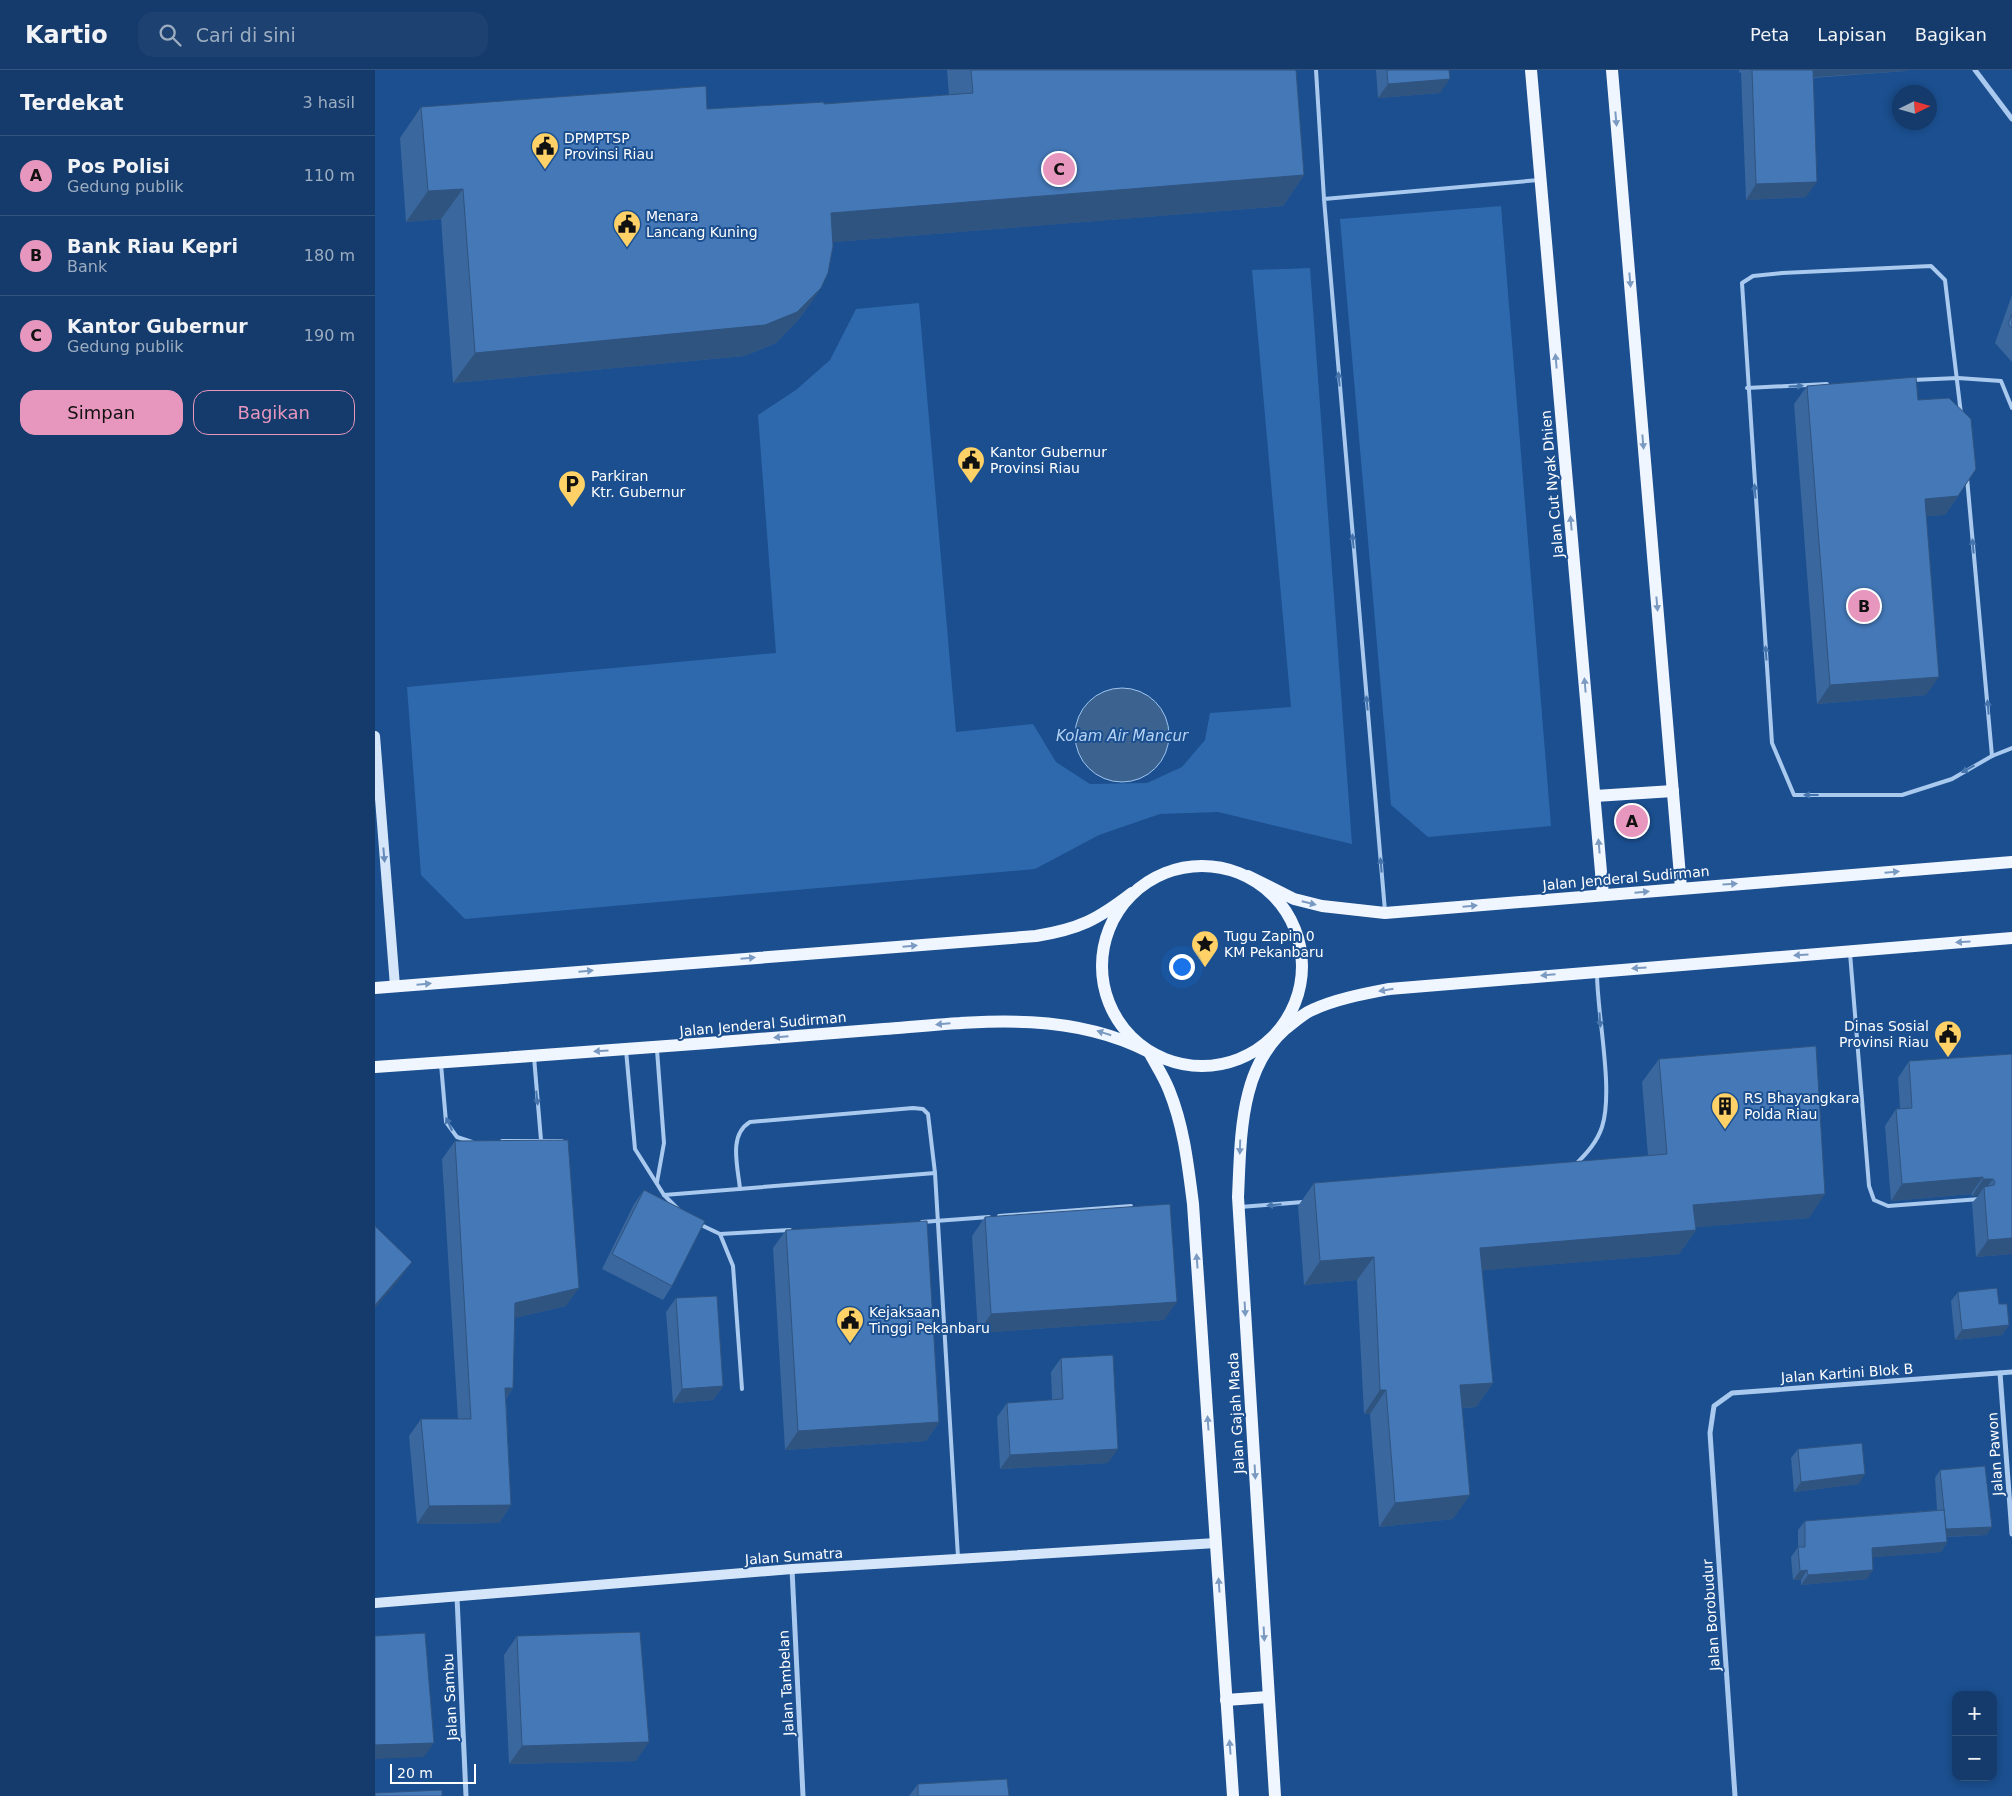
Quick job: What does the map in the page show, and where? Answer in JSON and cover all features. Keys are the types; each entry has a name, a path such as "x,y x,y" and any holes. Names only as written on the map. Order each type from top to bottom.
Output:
{"main road":[{"name":"Jalan Cut Nyak Dhien","path":"1531,70 1603,895"},
{"path":"1612,70 1681,888"},
{"path":"1595,796 1673,791"},
{"name":"Jalan Jenderal Sudirman","path":"1248,876 1294,899 1322,906 1385,913 2012,862"},
{"path":"375,988 1036,936 1084,925 1107,913 1152,878 1175,869 1200,865 1225,867 1248,876 1269,890 1287,911 1300,944 1303,961 1301,989 1291,1014 1276,1035"},
{"path":"1132,893 1117,913 1104,944 1102,977 1111,1009 1130,1037 1149,1052 1165,1061 1184,1065 1215,1067 1237,1061 1257,1052 1276,1035 1310,1010 1352,996 1389,989 2012,938"},
{"name":"Jalan Jenderal Sudirman","path":"375,1067 626,1050 961,1023 1033,1022 1069,1025 1126,1040 1149,1052"},
{"name":"Jalan Gajah Mada","path":"1275,1796 1239,1208 1241,1134 1247,1099 1259,1060 1276,1035"},
{"name":"Jalan Gajah Mada","path":"1149,1052 1169,1088 1185,1144 1193,1204 1233,1796"},
{"path":"1227,1700 1268,1697"}],"street":[{"path":"1975,70 2012,119"},
{"path":"375,736 395,986"},
{"name":"Jalan Kartini Blok B","path":"1709,1432 1714,1406 1732,1393 2012,1372"},
{"name":"Jalan Pawon","path":"2000,1373 2012,1534"},
{"name":"Jalan Borobudur","path":"1709,1432 1735,1796"},
{"name":"Jalan Sumatra","path":"375,1602 792,1570 1216,1543"},
{"name":"Jalan Tambelan","path":"792,1570 803,1796"},
{"name":"Jalan Sambu","path":"457,1597 466,1796"}],"lane":[{"path":"1316,70 1324,200 1385,913"},
{"path":"1324,200 1540,180"},
{"path":"1962,418 1945,280 1931,266 1781,273 1753,276 1742,283 1747,388 1772,743 1794,795 1902,794 1952,779 1993,756 2012,748"},
{"path":"1910,380 1958,378 2001,380 2012,408"},
{"path":"1747,388 1833,384"},
{"path":"1966,468 1993,756"},
{"path":"1850,951 1869,1186 1874,1200 1889,1206 1980,1199"},
{"path":"1572,1168 1590,1150 1602,1126 1606,1095 1597,971"},
{"path":"657,1047 664,1143 657,1182"},
{"path":"626,1050 635,1149 664,1195 682,1212"},
{"path":"533,1056 541,1140"},
{"path":"441,1062 446,1122 457,1137 471,1142 479,1142"},
{"path":"739,1189 736,1141 744,1126 750,1122 913,1108 923,1108 928,1114 935,1173 958,1560"},
{"path":"497,1141 559,1140 563,1141 565,1146"},
{"path":"664,1195 935,1173"},
{"path":"1239,1208 1306,1202"},
{"path":"913,1222 1131,1206"},
{"path":"696,1222 720,1234 797,1230"},
{"path":"720,1234 733,1266 742,1389"}],"shaded area":[{"path":"1501,206 1551,826 1428,837 1391,805 1340,219"},
{"path":"1310,268 1352,844 1218,812 1160,814 1099,835 1035,869 465,919 421,875 407,687 776,653 758,415 796,390 830,360 856,309 919,303 956,732 1033,724 1056,762 1090,784 1147,783 1182,767 1205,740 1210,713 1291,707 1252,270"}],"water":[{"name":"Kolam Air Mancur","path":"1122,688 1140,691 1155,702 1166,717 1169,735 1166,753 1155,768 1140,779 1122,782 1104,779 1089,768 1078,753 1075,735 1078,717 1089,702 1104,691"}],"building":[{"path":"971,70 1296,70 1304,175 831,213 833,246 828,273 821,288 797,312 765,325 475,353 463,189 428,191 421,107 706,86 707,109 824,102 824,104 973,93"},
{"path":"1387,70 1449,70 1450,79 1388,84"},
{"path":"1752,70 1813,70 1817,182 1756,184"},
{"path":"2012,314 2012,328 2008,324"},
{"path":"1916,377 1918,400 1949,398 1971,419 1976,469 1958,496 1925,499 1939,677 1830,685 1807,386"},
{"path":"1816,1046 1825,1194 1693,1205 1696,1230 1480,1248 1493,1383 1460,1385 1470,1495 1395,1503 1386,1390 1380,1390 1374,1257 1320,1261 1314,1183 1667,1154 1659,1059"},
{"path":"2012,1054 2012,1238 1988,1240 1984,1187 1994,1185 1993,1179 1983,1179 1983,1177 1902,1184 1896,1109 1912,1108 1909,1061"},
{"path":"568,1140 579,1288 515,1303 513,1388 505,1388 511,1505 429,1506 421,1419 471,1419 455,1141"},
{"path":"644,1190 705,1221 672,1286 612,1254"},
{"path":"1170,1204 1177,1302 991,1314 985,1217"},
{"name":"Kejaksaan Tinggi Pekanbaru","path":"927,1221 939,1422 798,1431 786,1230"},
{"path":"375,1226 412,1262 375,1305"},
{"path":"1997,1288 1999,1304 2007,1304 2009,1325 1962,1330 1958,1292"},
{"path":"717,1296 723,1386 682,1389 676,1298"},
{"path":"1113,1355 1118,1449 1010,1455 1007,1403 1063,1399 1061,1358"},
{"path":"1862,1443 1865,1474 1801,1482 1798,1449"},
{"path":"1985,1466 1992,1527 1946,1529 1940,1470"},
{"path":"1944,1510 1947,1542 1872,1548 1873,1570 1808,1575 1807,1570 1800,1571 1798,1547 1805,1547 1805,1521"},
{"path":"640,1632 649,1742 522,1746 517,1636"},
{"path":"425,1633 434,1743 375,1745 375,1636"},
{"path":"1007,1779 1009,1796 918,1796 918,1784"},
{"path":"442,1790 442,1796 375,1796 375,1793"}],"place":[{"name":"Kantor Gubernur","path":"1059,169"},
{"name":"DPMPTSP Provinsi Riau","path":"545,170"},
{"name":"Menara Lancang Kuning","path":"627,248"},
{"name":"Kantor Gubernur Provinsi Riau","path":"971,484"},
{"name":"Parkiran Ktr. Gubernur","path":"572,508"},
{"name":"Bank Riau Kepri","path":"1864,606"},
{"name":"Pos Polisi","path":"1632,821"},
{"name":"Tugu Zapin 0 KM Pekanbaru","path":"1205,968"},
{"name":"Dinas Sosial Provinsi Riau","path":"1948,1058"},
{"name":"RS Bhayangkara Polda Riau","path":"1725,1130"},
{"name":"Kejaksaan Tinggi Pekanbaru","path":"850,1344"}]}
